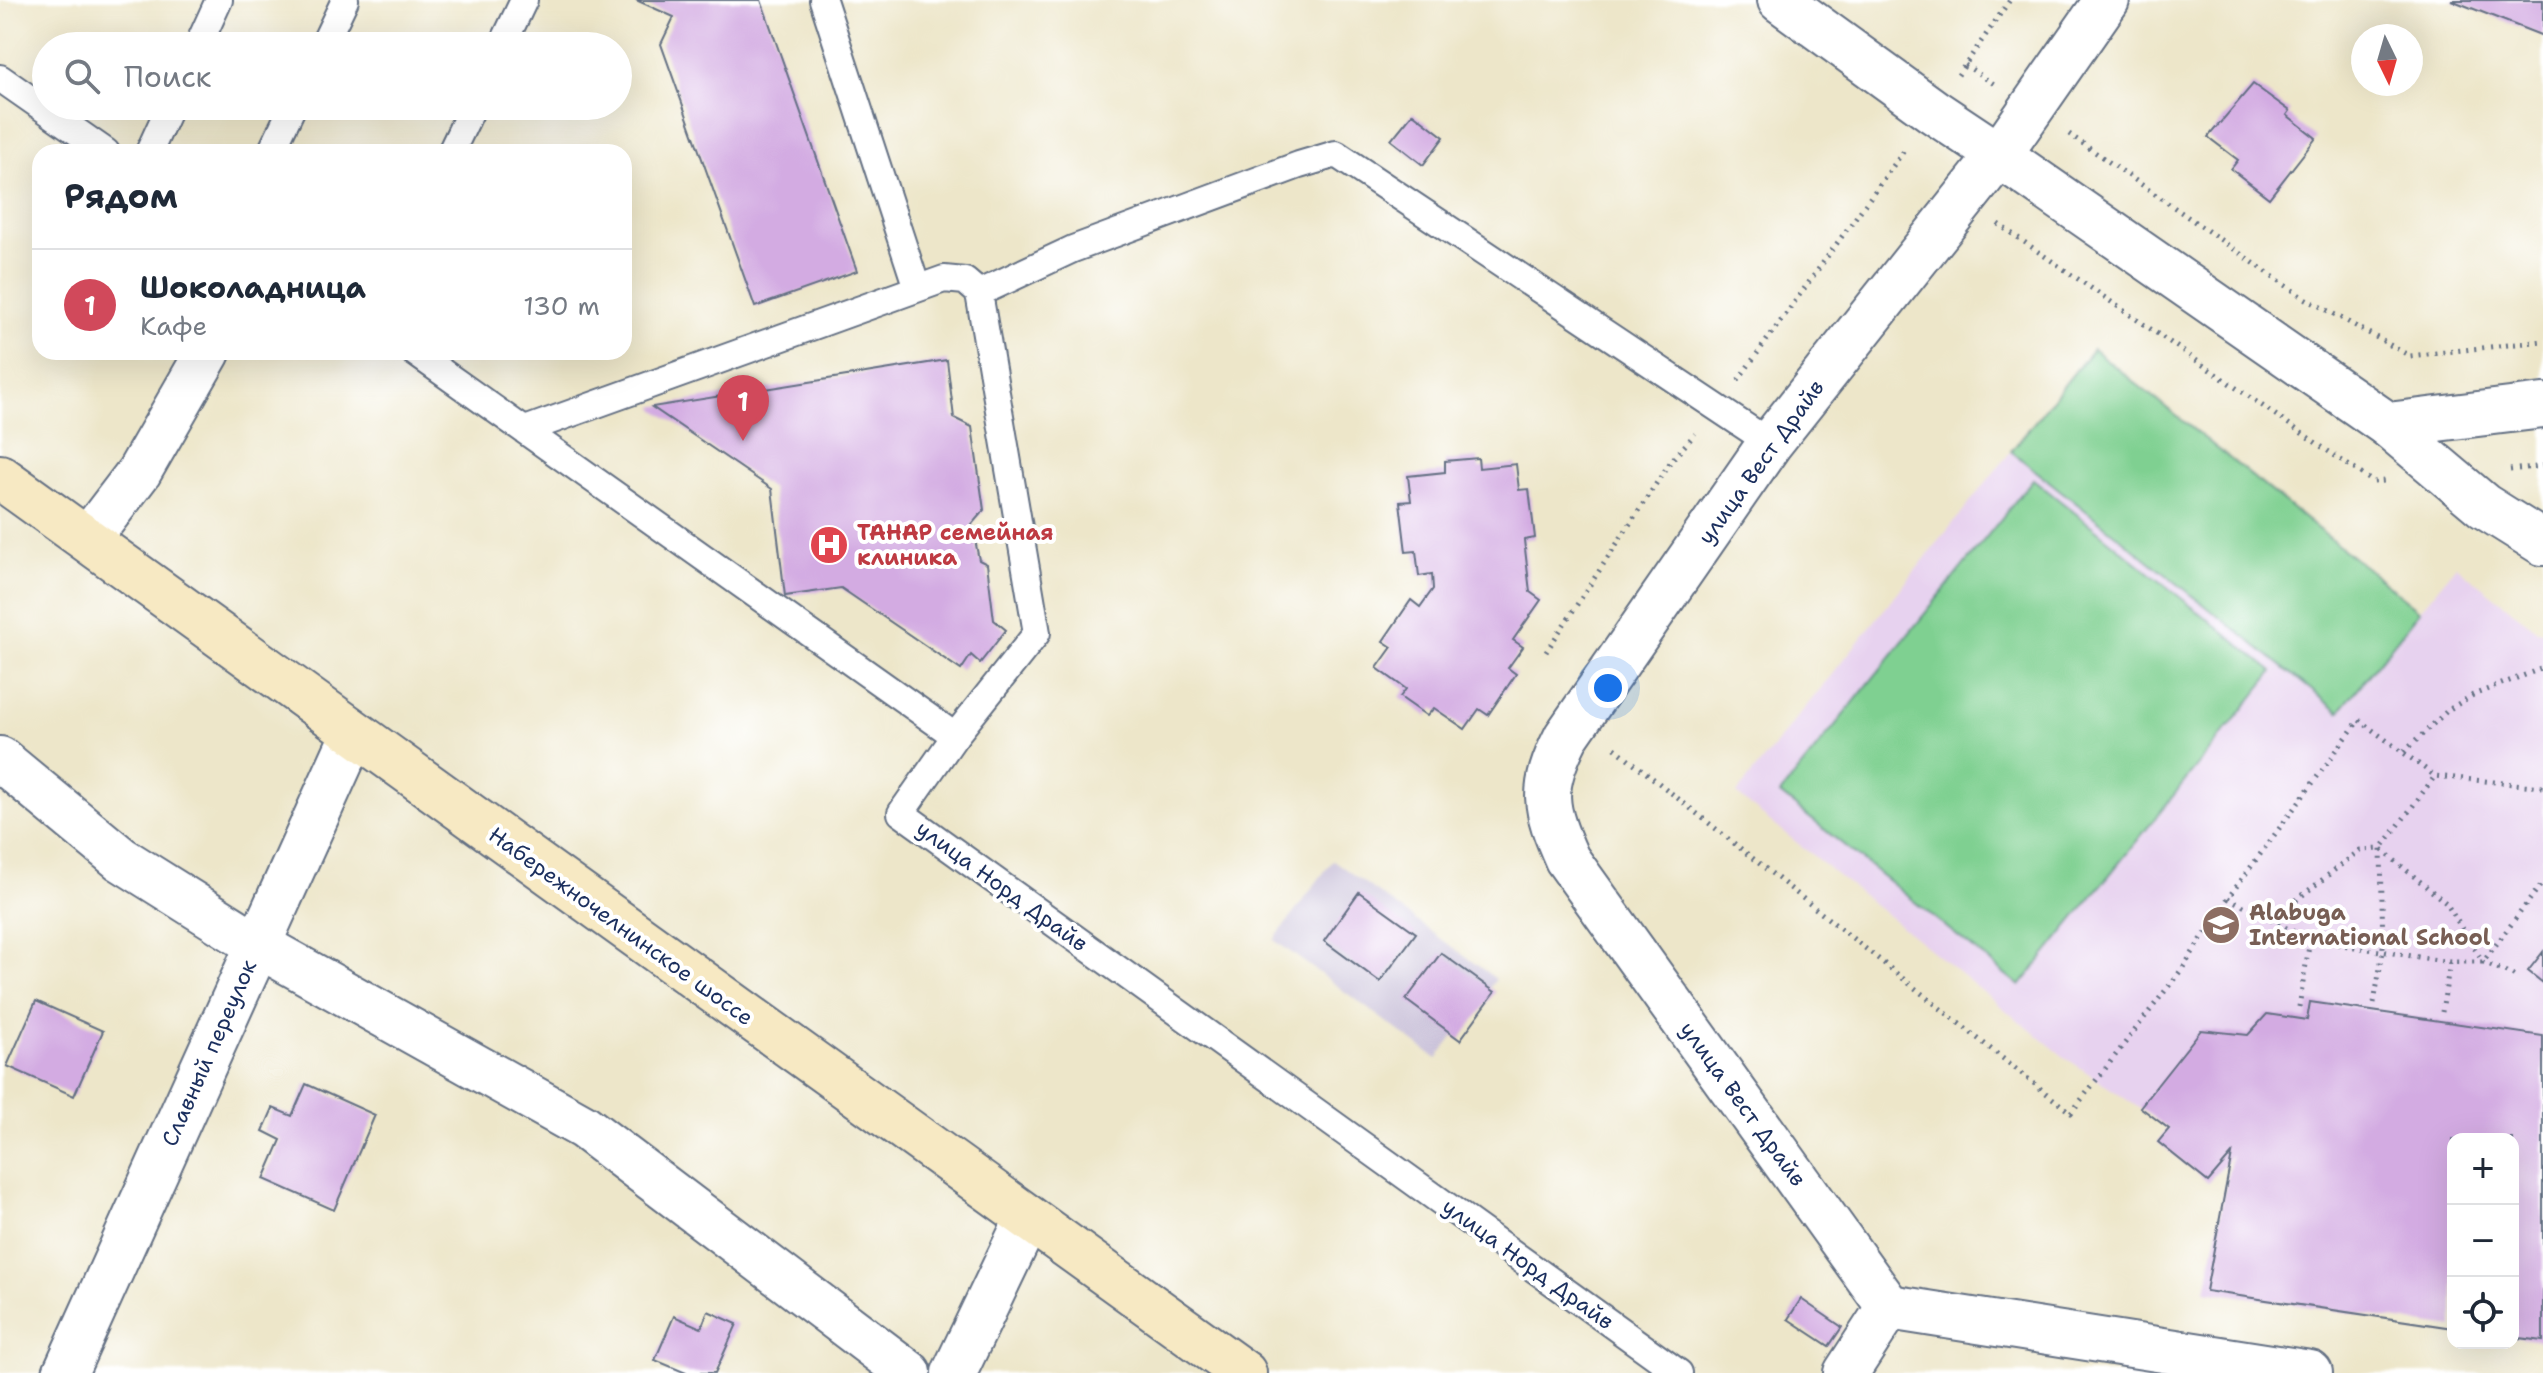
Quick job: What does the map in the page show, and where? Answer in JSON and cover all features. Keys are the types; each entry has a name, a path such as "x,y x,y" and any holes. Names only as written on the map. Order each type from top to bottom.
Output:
{"main road":[{"name":"Набережночелнинское шоссе","path":"0,477 1244,1373"}],"street":[{"path":"1780,0 2034,182 2388,425 2484,506 2543,543"},
{"name":"улица Вест Драйв","path":"1889,1307 1567,859 1553,827 1547,798 1551,768 1566,737 1770,443 1999,155 2107,0"},
{"path":"88,539 139,472 203,360"},
{"path":"2388,425 2543,406"},
{"name":"Славный переулок","path":"65,1373 354,733"},
{"path":"0,759 121,859 258,945 584,1127 909,1373"},
{"path":"954,1373 1028,1218"},
{"path":"1846,1373 1889,1307 2310,1373"}],"lane":[{"path":"204,32 219,0"},
{"path":"330,32 345,0"},
{"path":"509,32 524,0"},
{"path":"823,0 917,288"},
{"path":"0,78 32,100"},
{"path":"60,120 95,144"},
{"path":"153,144 164,120"},
{"path":"275,144 286,120"},
{"path":"455,144 466,120"},
{"path":"979,293 1073,249 1336,154 1770,443"},
{"path":"428,360 525,430 955,736 1037,633 979,293 965,281 944,279 917,288 525,430"},
{"name":"улица Норд Драйв","path":"955,736 901,813 1679,1373"}],"path":[{"path":"1546,652 1671,461 1718,407 2010,0"},
{"path":"2061,128 2301,296 2410,356 2543,341"},
{"path":"1986,216 2373,482 2543,466"},
{"path":"2404,752 2448,710 2473,695 2543,668"},
{"path":"1608,758 1615,748 2071,1113 2182,969 2228,898 2359,720 2435,776 2543,787"},
{"path":"2374,1003 2383,951 2381,849 2435,776"},
{"path":"2271,920 2360,850 2381,849 2446,903 2483,962"},
{"path":"2483,962 2543,882"},
{"path":"2228,898 2310,940 2450,962 2483,962 2516,976"},
{"path":"2299,1007 2310,940"},
{"path":"2442,1012 2450,962"}],"shaded area":[{"name":"Alabuga International School","path":"2093,349 2420,610 2456,566 2537,630 2543,631 2543,1341 2519,1338 2519,1133 2447,1133 2447,1143 2206,1291 2231,1156 2208,1182 2158,1142 2168,1128 2063,1056 1736,794"},
{"path":"1333,860 1496,979 1437,1059 1274,940"}],"green space":[{"path":"2093,349 2420,611 2339,712 2011,451"},
{"path":"2033,479 2273,672 2020,986 1780,794"}],"building":[{"path":"636,0 761,0 857,271 755,307 661,44 674,17"},
{"path":"2451,0 2543,0 2543,36"},
{"path":"2253,84 2290,111 2287,115 2316,138 2269,198 2231,169 2238,160 2208,137"},
{"path":"1413,113 1444,137 1423,165 1391,140"},
{"path":"947,360 954,418 972,427 984,510 972,524 979,560 987,564 994,620 1006,630 980,663 971,655 961,670 841,588 785,596 772,489 652,407"},
{"path":"1478,458 1479,468 1516,464 1519,490 1529,489 1535,538 1524,540 1530,592 1541,600 1513,640 1523,647 1508,668 1516,674 1488,715 1479,709 1465,729 1434,708 1427,716 1400,697 1406,689 1377,668 1392,647 1383,641 1411,600 1420,607 1433,589 1432,574 1419,576 1416,551 1406,552 1400,502 1411,501 1408,476 1445,472 1445,461"},
{"path":"1359,892 1416,933 1380,982 1324,941"},
{"path":"2543,952 2543,983 2528,971"},
{"path":"1441,953 1495,992 1460,1040 1406,1000"},
{"path":"36,1001 103,1031 74,1096 7,1066"},
{"path":"2310,1002 2543,1036 2543,1341 2519,1338 2519,1133 2447,1133 2447,1327 2206,1291 2232,1154 2208,1182 2158,1142 2169,1129 2140,1107 2201,1030 2248,1035 2267,1014 2307,1020"},
{"path":"306,1084 375,1115 334,1210 264,1179 281,1140 263,1131 273,1108 292,1116"},
{"path":"1801,1299 1842,1327 1829,1346 1788,1319"},
{"path":"708,1311 737,1324 715,1373 686,1373 655,1360 674,1316 701,1328"}],"place":[{"name":"Шоколадница","path":"743,441"},
{"name":"ТАНАР семейная клиника","path":"829,545"},
{"name":"Alabuga International School","path":"2221,925"}]}
